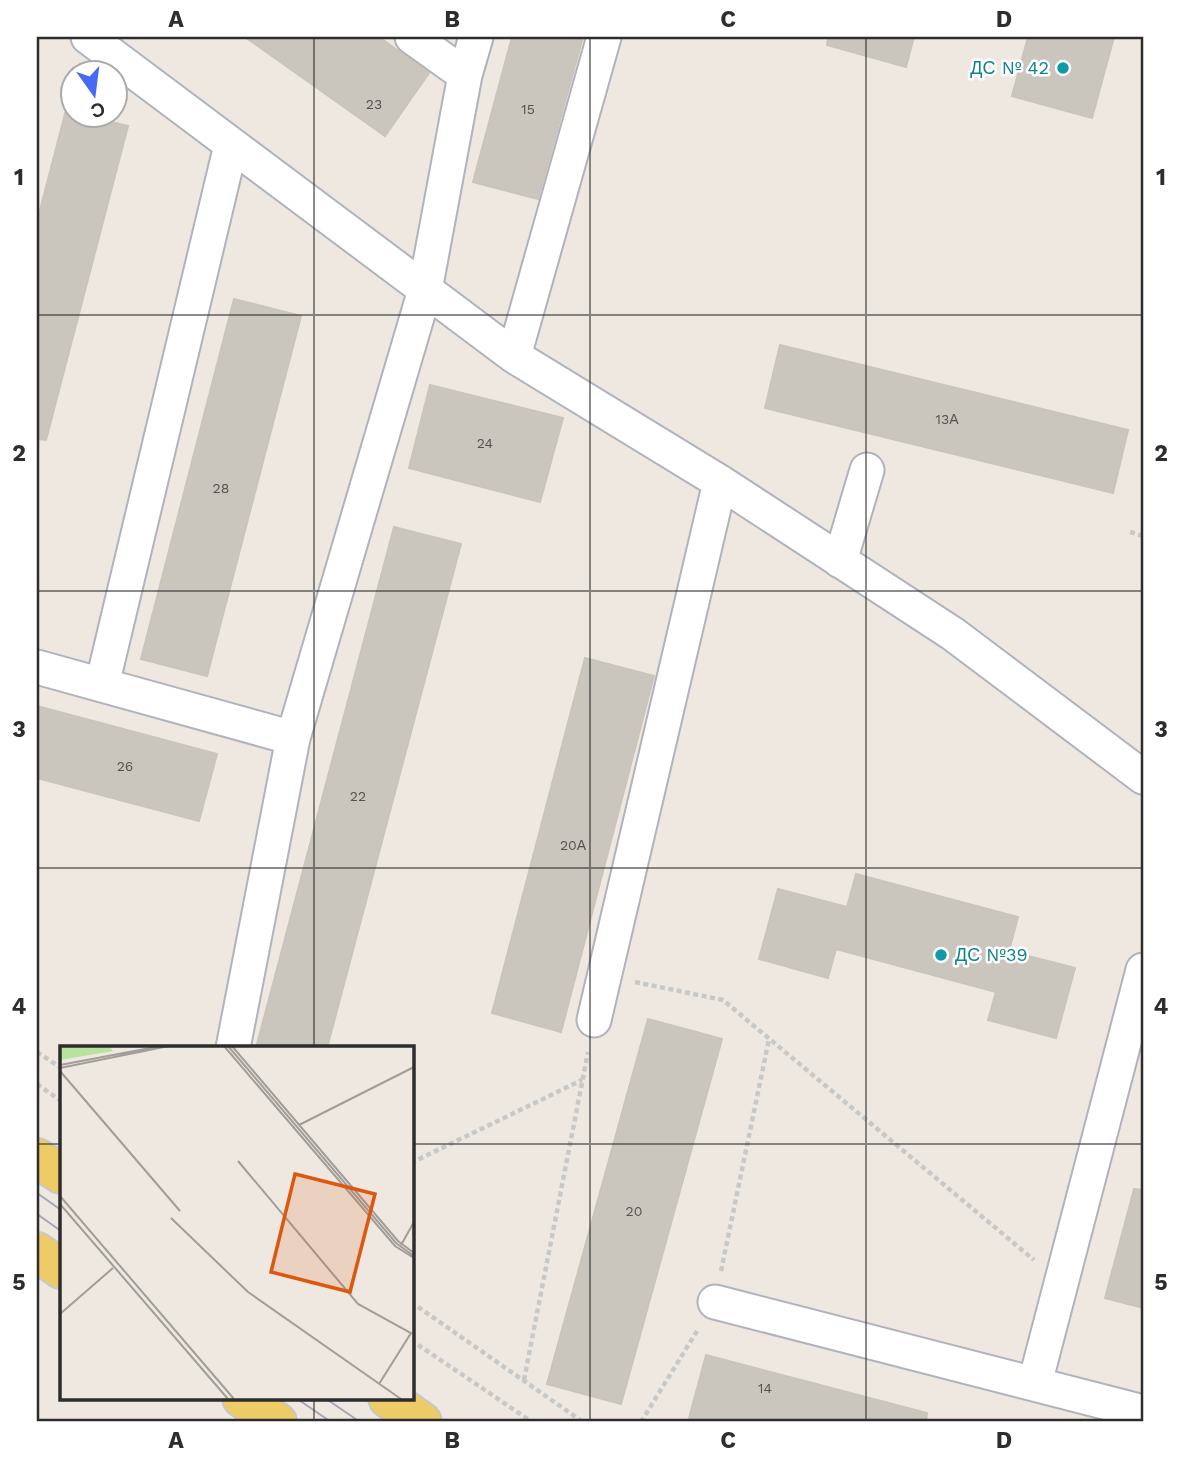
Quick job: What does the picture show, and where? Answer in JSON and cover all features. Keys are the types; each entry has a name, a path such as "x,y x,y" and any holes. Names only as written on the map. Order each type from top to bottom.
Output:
{"main road":[{"path":"37,1158 60,1173"},
{"path":"37,1252 60,1268"},
{"path":"245,1400 276,1422"},
{"path":"391,1400 422,1422"}],"street":[{"path":"88,37 514,356 720,482 953,634 1143,776"},
{"path":"412,37 465,75"},
{"path":"233,1046 293,738 425,290 465,75 476,37"},
{"path":"514,356 604,37"},
{"path":"102,685 231,145"},
{"path":"840,561 866,470"},
{"path":"594,1020 720,482"},
{"path":"37,667 293,738"},
{"path":"1035,1383 1143,970"},
{"path":"715,1302 1143,1412"}],"path":[{"path":"1130,532 1143,536"},
{"path":"604,976 723,1000 1061,1283"},
{"path":"524,1380 594,1020"},
{"path":"641,1422 715,1302 769,1039"},
{"path":"37,1052 60,1067"},
{"path":"413,1162 583,1080"},
{"path":"37,1084 60,1100"},
{"path":"413,1303 583,1422"},
{"path":"413,1341 532,1422"}],"building":[{"path":"245,37 379,37 429,73 385,136"},
{"path":"512,37 583,37 538,199 473,182"},
{"path":"828,37 914,37 906,67 827,45"},
{"name":"ДС № 42","path":"1028,37 1114,37 1092,118 1012,96"},
{"path":"61,130 127,130 46,440 37,439 37,222"},
{"path":"234,299 301,316 207,676 141,659"},
{"path":"780,345 1128,430 1113,493 765,408"},
{"path":"430,385 563,418 540,502 409,468"},
{"path":"394,527 461,544 328,1046 257,1046"},
{"path":"585,658 654,676 561,1032 492,1013"},
{"path":"37,706 217,754 199,821 37,778"},
{"name":"ДС №39","path":"856,874 1018,917 1009,951 1075,968 1056,1038 988,1020 996,992 836,949 828,978 759,959 778,889 847,907"},
{"path":"648,1019 722,1039 621,1404 547,1384"},
{"path":"1134,1189 1143,1190 1143,1308 1105,1298"},
{"path":"706,1355 927,1413 926,1422 688,1422"}],"tram line":[{"path":"37,1193 60,1209"},
{"path":"37,1214 60,1230"},
{"path":"299,1400 331,1422"},
{"path":"328,1400 360,1422"}],"place":[{"name":"ДС № 42","path":"1063,68"},
{"name":"ДС №39","path":"941,955"}]}
